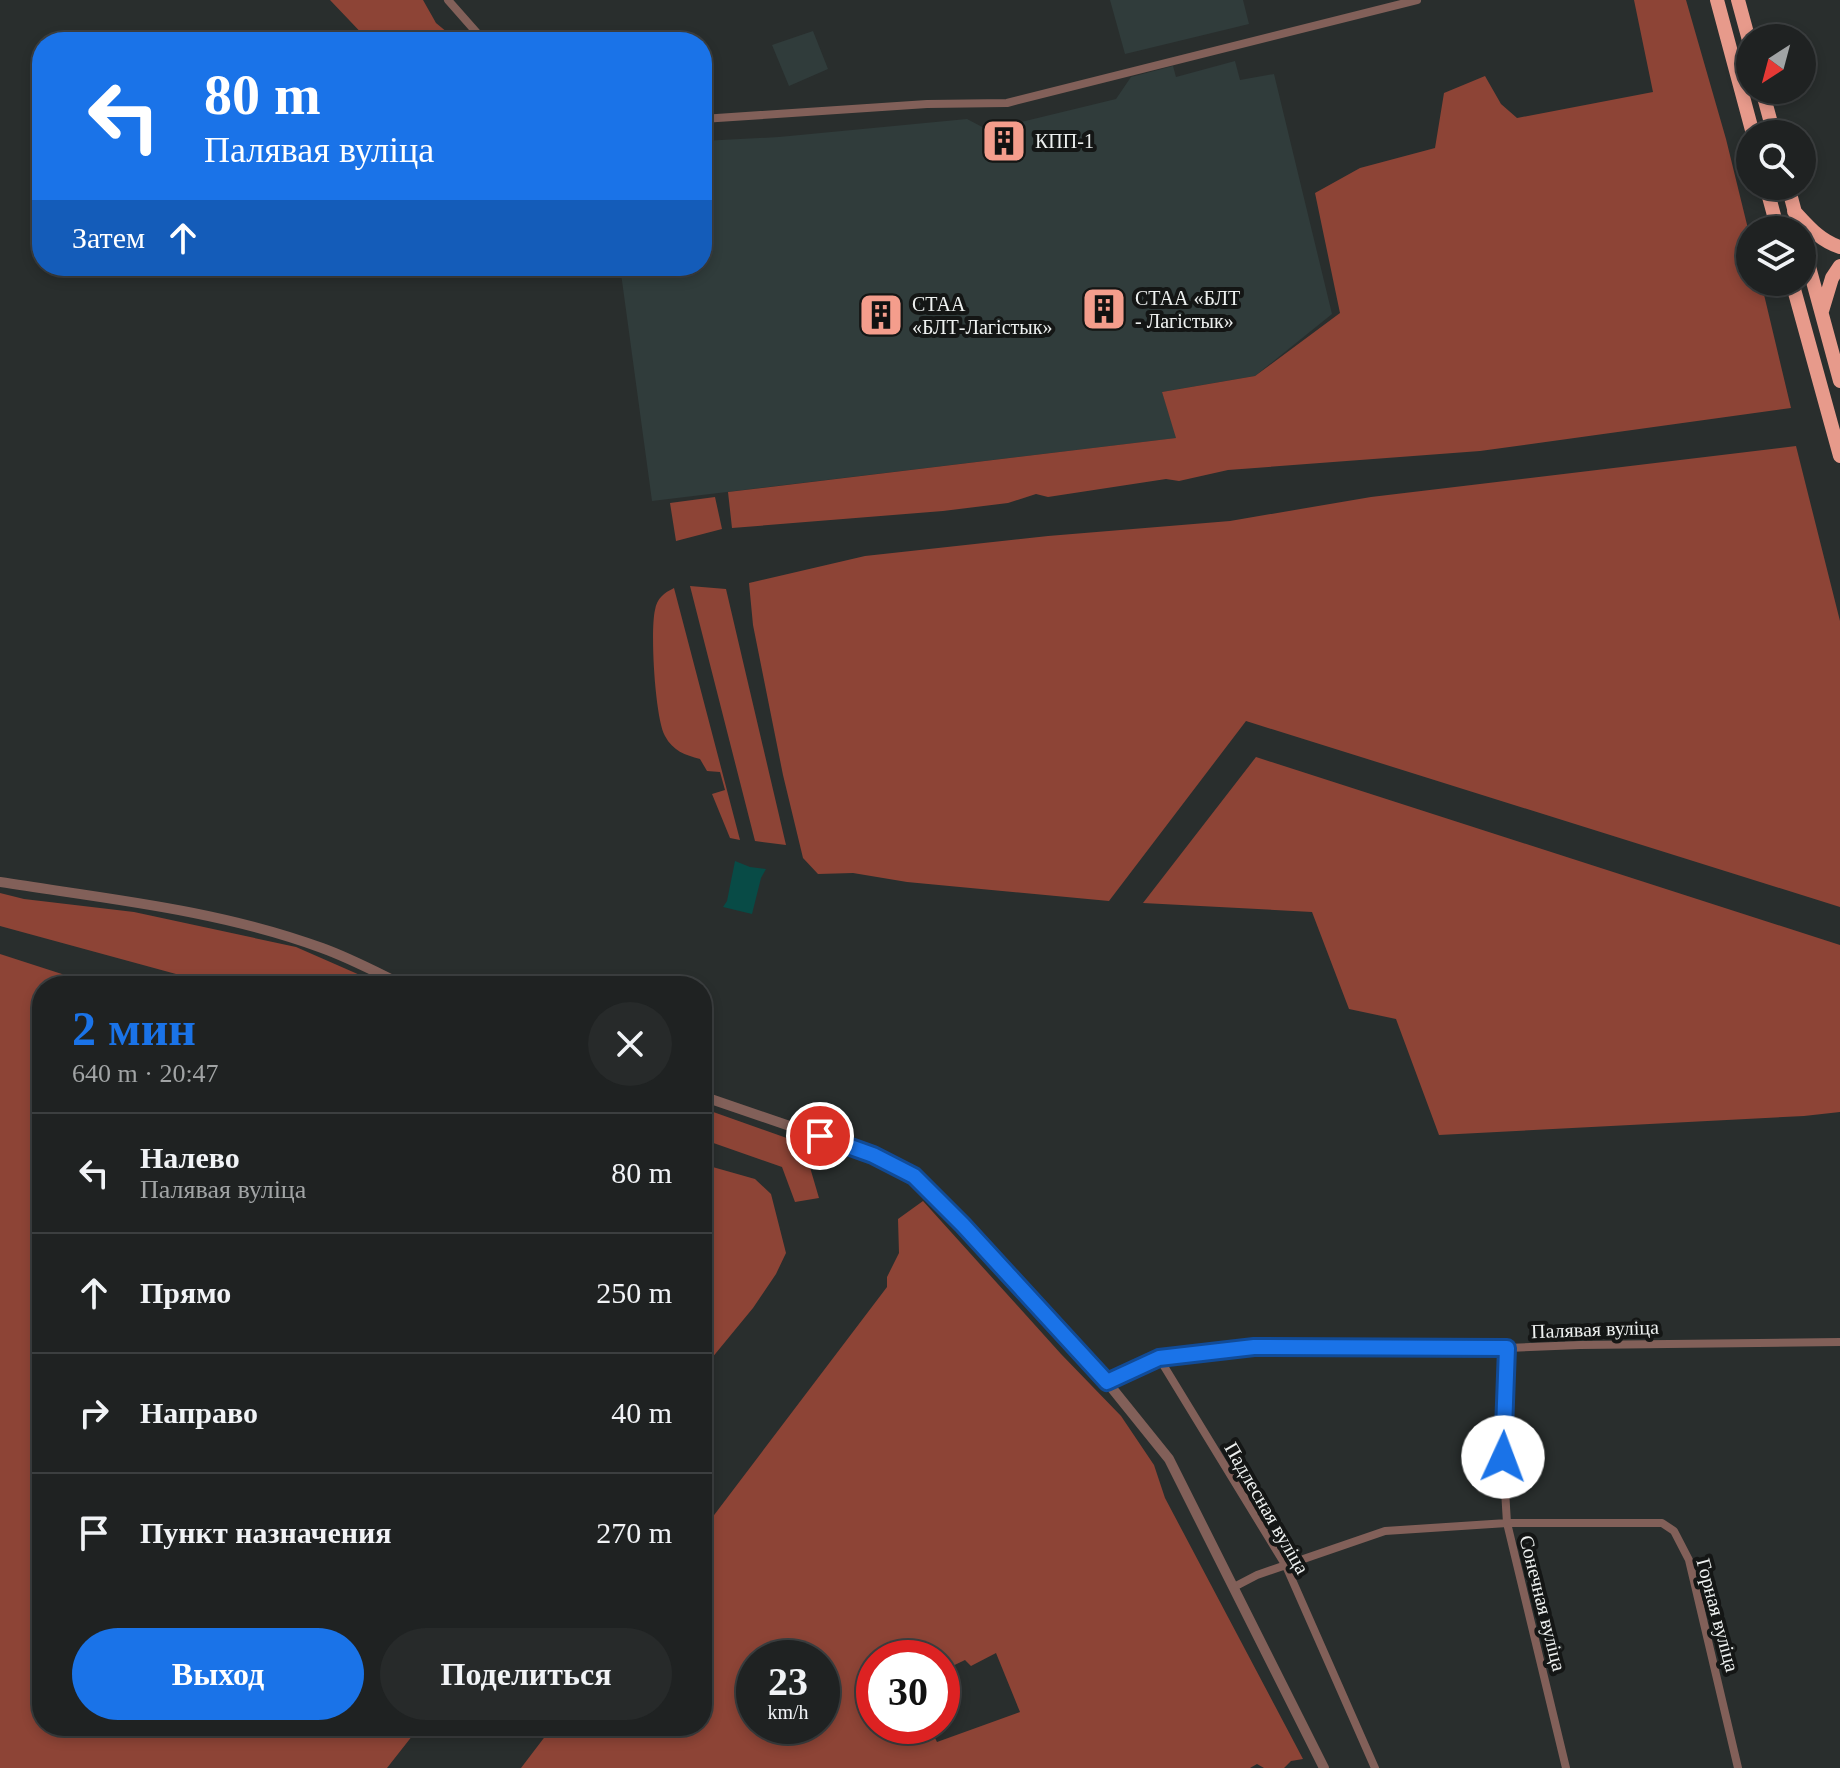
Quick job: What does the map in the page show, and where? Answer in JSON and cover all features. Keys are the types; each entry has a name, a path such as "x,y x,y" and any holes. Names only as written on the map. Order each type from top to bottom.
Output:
{"highway":[{"path":"1717,0 1749,120"},
{"path":"1738,0 1745,24"},
{"path":"1791,200 1795,216"},
{"path":"1794,211 1828,243 1840,247"},
{"path":"1821,315 1832,278 1840,266"},
{"path":"1796,296 1840,456"},
{"path":"1816,296 1840,381"}],"street":[{"path":"448,0 476,32"},
{"path":"712,118 927,104 1007,103 1417,0"},
{"path":"0,882 167,908 244,925 321,948 383,976"},
{"path":"712,1099 848,1146 914,1176 1107,1382 1169,1459 1324,1768"},
{"name":"Палявая вуліца","path":"1107,1382 1159,1358 1254,1347 1507,1348 1840,1342"},
{"name":"Сонечная вуліца","path":"1507,1348 1503,1457 1507,1523 1566,1768"},
{"name":"Падлесная вуліца","path":"1159,1358 1286,1566 1375,1768"},
{"name":"Горная вуліца","path":"1234,1587 1257,1575 1385,1531 1507,1523 1662,1523 1674,1531 1689,1560 1738,1768"}],"shaded area":[{"path":"330,0 423,0 436,23 447,32 360,32"},
{"path":"1110,0 1243,0 1249,24 1125,54"},
{"path":"1634,0 1686,0 1726,139 1736,180 1736,200 1741,200 1745,216 1736,216 1736,296 1764,296 1791,408 1480,451 1228,470 1179,481 1166,479 1048,497 1036,494 1008,503 943,511 732,528 728,492 1176,438 1162,392 1255,376 1340,313 1315,193 1360,168 1435,148 1444,93 1485,76 1501,104 1517,118 1653,92"},
{"path":"813,31 828,69 789,86 772,45"},
{"name":"СТАА «БЛТ - Лагістык»","path":"1235,61 1240,80 1274,74 1332,314 1255,376 1162,392 1177,438 652,501 621,276 712,276 712,140 967,119 988,130 1116,99 1131,77 1173,66 1176,77"},
{"path":"1796,446 1840,621 1840,907 1246,721 1109,901 907,882 853,873 818,874 803,858 753,625 749,583 865,556 1048,536 1230,521 1371,497"},
{"path":"715,497 722,529 676,541 670,503"},
{"path":"690,586 726,589 786,845 755,841"},
{"path":"674,588 740,840 730,838 712,794 725,790 720,772 707,771 700,759 676,749 661,726 654,674 654,621 659,599"},
{"path":"1256,757 1840,945 1840,1112 1439,1135 1396,1019 1349,1009 1312,912 1143,903"},
{"path":"0,893 24,899 134,912 296,947 362,976 183,976 0,926"},
{"path":"0,954 68,976 32,976 32,1736 412,1736 387,1768 0,1768"},
{"path":"712,1112 798,1142 804,1147 819,1198 795,1202 782,1167 712,1142"},
{"path":"712,1167 755,1179 771,1194 786,1253 753,1308 712,1358"},
{"path":"923,1201 1121,1416 1154,1465 1165,1498 1303,1759 1291,1761 1284,1768 1264,1768 1257,1764 1250,1768 521,1768 545,1736 712,1736 712,1518 887,1287 887,1277 899,1253 898,1219"}],"water":[{"path":"735,861 766,869 752,914 723,907"}],"place":[{"name":"КПП-1","path":"1004,141"},
{"name":"СТАА «БЛТ - Лагістык»","path":"1104,309"},
{"name":"СТАА «БЛТ-Лагістык»","path":"881,315"}],"route":[{"path":"820,1136 873,1155 914,1176 1107,1382 1159,1358 1194,1352 1254,1347 1507,1348 1503,1457"}]}
